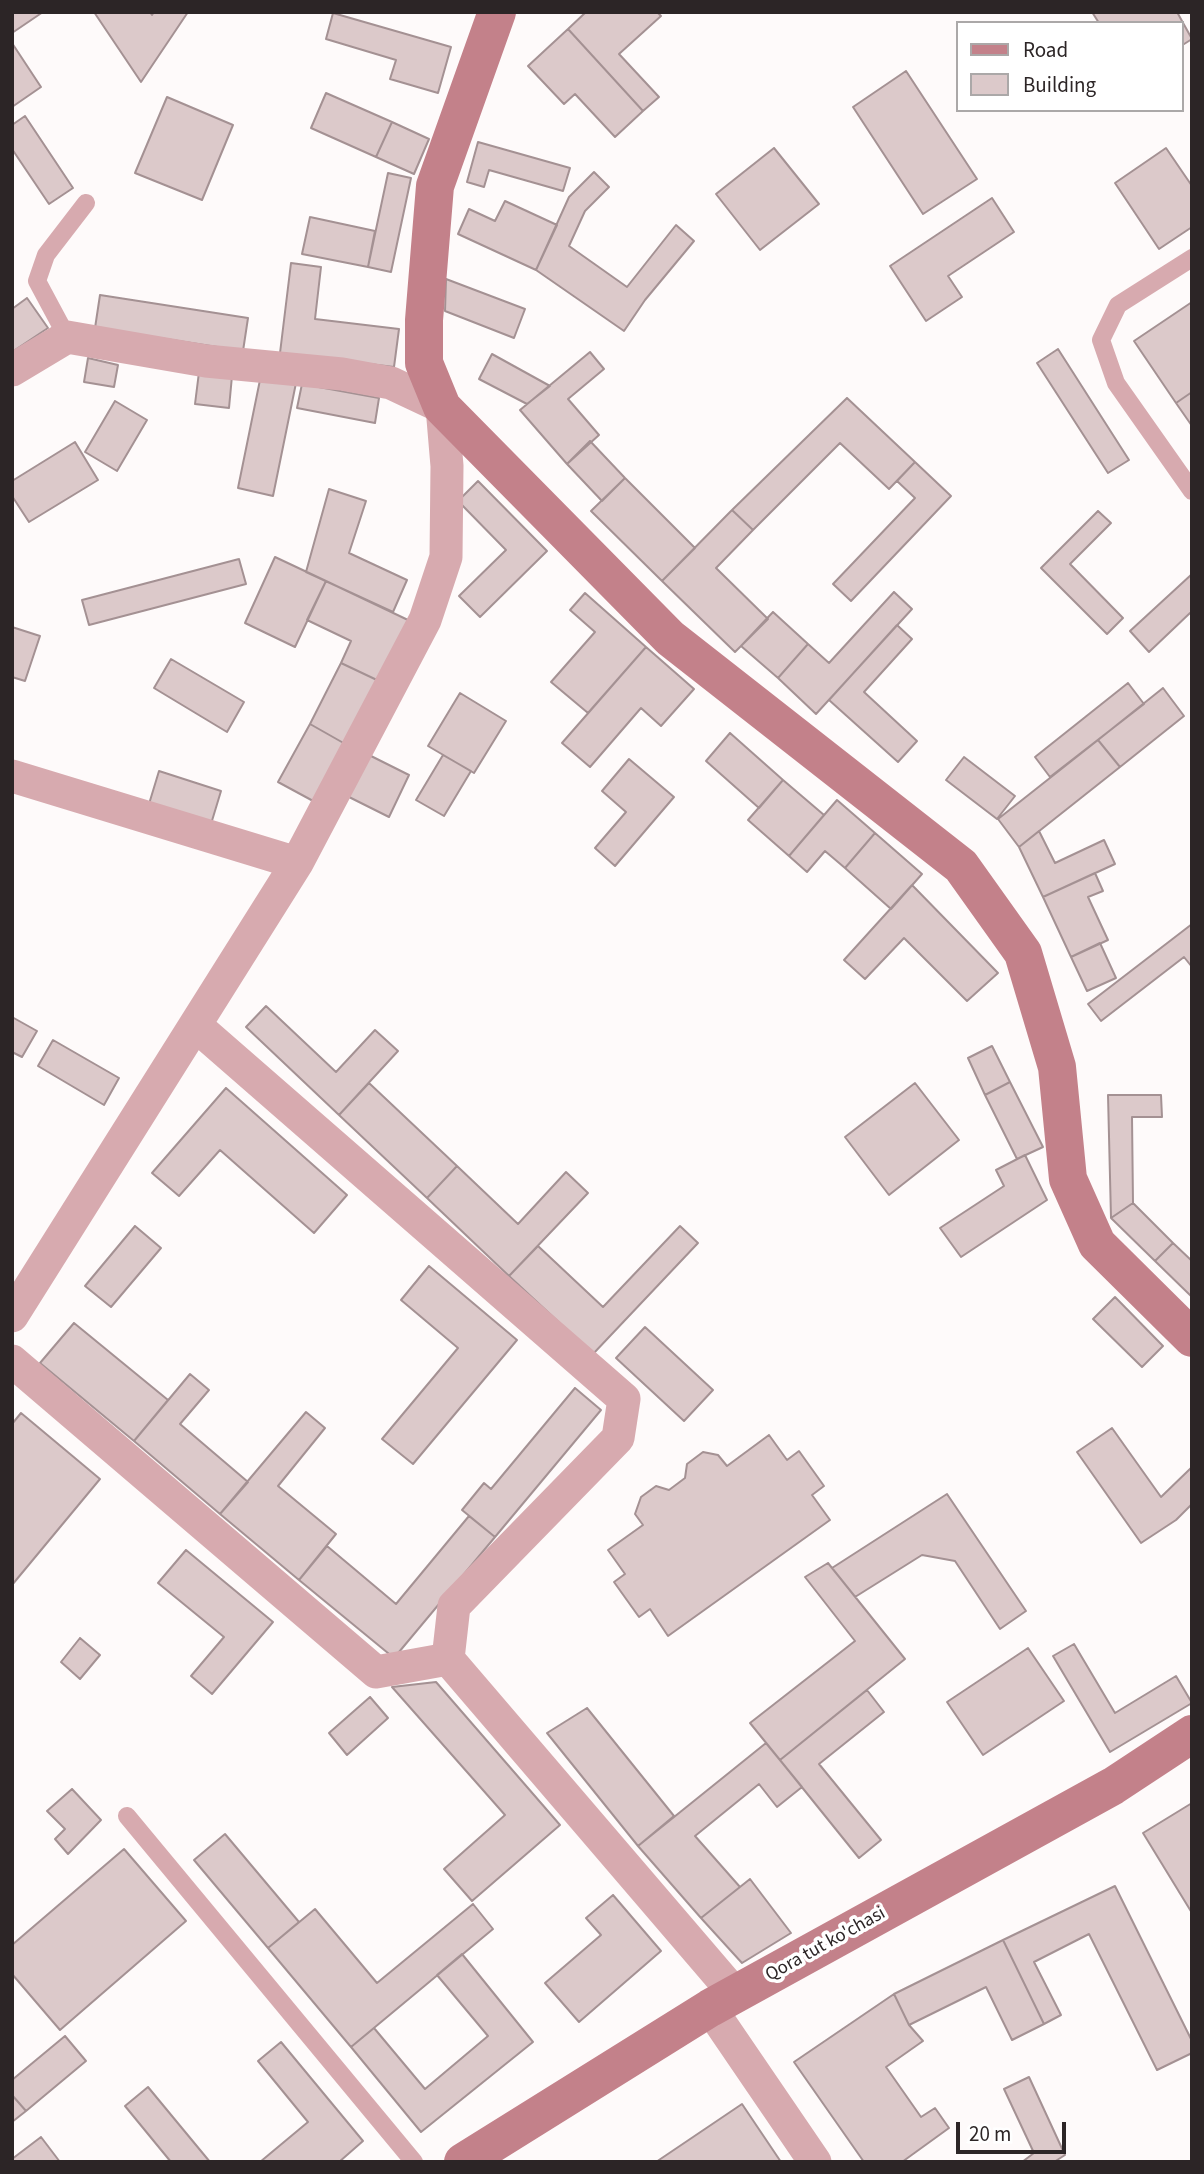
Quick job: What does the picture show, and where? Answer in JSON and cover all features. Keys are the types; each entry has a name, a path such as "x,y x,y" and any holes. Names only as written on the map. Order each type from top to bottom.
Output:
{"street":[{"path":"12,1316 297,863 425,620 446,556 447,466 442,407 424,363 424,320 435,186 497,12"},
{"path":"12,370 67,337 206,361 342,374 391,383 442,407 670,638 961,866 1023,953 1058,1067 1068,1179 1097,1244 1192,1338"},
{"path":"12,776 297,863"},
{"path":"195,1026 624,1399 618,1438 454,1606 447,1659 723,2001 815,2162"},
{"path":"12,1361 376,1672 447,1659"},
{"name":"Qora tut ko'chasi","path":"463,2162 723,2001 1113,1786 1192,1734"}],"lane":[{"path":"67,337 37,281 46,255 86,203"},
{"path":"1192,258 1118,305 1101,340 1116,383 1192,491"},
{"path":"127,1816 414,2162"}],"building":[{"path":"12,12 43,12 12,33"},
{"path":"94,12 150,12 152,15 154,12 188,12 141,82"},
{"path":"586,12 657,12 661,16 619,54 659,97 643,111 568,29"},
{"path":"1092,12 1177,12 1182,21 1098,21"},
{"path":"333,13 451,47 438,93 390,79 396,60 326,39"},
{"path":"1183,23 1192,39 1183,45"},
{"path":"568,29 643,111 615,137 575,94 564,104 528,66"},
{"path":"12,43 41,87 12,107"},
{"path":"906,71 977,179 923,214 853,107"},
{"path":"326,93 392,122 376,157 311,128"},
{"path":"167,97 233,125 202,200 135,173"},
{"path":"25,116 73,188 49,204 12,149 12,125"},
{"path":"392,122 429,139 414,174 376,157"},
{"path":"478,142 570,168 563,191 489,170 484,187 467,182"},
{"path":"774,148 819,204 760,250 716,194"},
{"path":"1166,148 1192,186 1192,227 1159,249 1115,183"},
{"path":"594,172 609,187 585,211 569,246 627,287 676,225 694,241 645,300 624,331 536,270 569,197"},
{"path":"388,173 411,178 391,272 368,267"},
{"path":"992,198 1014,232 948,276 962,297 926,321 890,266"},
{"path":"505,201 557,225 536,270 458,234 469,209 495,221"},
{"path":"310,217 375,231 368,267 302,254"},
{"path":"291,263 321,267 315,319 399,329 394,367 280,353"},
{"path":"446,279 525,309 514,338 445,311"},
{"path":"100,295 248,318 243,351 95,328"},
{"path":"27,298 48,328 12,352 12,309"},
{"path":"1192,302 1192,392 1176,403 1134,341"},
{"path":"1058,349 1129,460 1108,473 1037,363"},
{"path":"590,352 604,369 568,399 599,435 567,464 520,410"},
{"path":"492,354 550,386 527,404 479,379"},
{"path":"88,358 118,365 114,387 84,382"},
{"path":"199,372 232,376 229,408 195,404"},
{"path":"261,375 296,383 273,496 238,488"},
{"path":"302,384 379,398 375,423 297,408"},
{"path":"1192,392 1192,426 1176,403"},
{"path":"847,398 915,462 889,489 840,443 753,530 732,510"},
{"path":"115,401 147,420 117,471 85,452"},
{"path":"590,441 625,478 602,501 567,464"},
{"path":"75,442 98,480 29,522 12,496 12,481"},
{"path":"915,462 951,496 851,601 833,584 915,498 897,481"},
{"path":"625,478 695,548 662,581 591,511"},
{"path":"478,481 547,551 480,617 459,596 506,550 458,501"},
{"path":"329,489 366,501 349,553 407,580 393,612 306,572"},
{"path":"732,510 753,530 716,568 768,619 735,652 662,581"},
{"path":"1098,511 1111,523 1070,564 1123,618 1107,634 1041,568"},
{"path":"275,557 326,581 295,647 245,623"},
{"path":"239,559 246,584 89,625 82,600"},
{"path":"1192,574 1192,614 1149,652 1130,631"},
{"path":"326,581 408,620 379,681 341,663 351,641 307,620"},
{"path":"894,592 912,609 816,714 778,678 808,644 829,663"},
{"path":"585,593 646,647 588,713 551,682 595,632 570,610"},
{"path":"773,612 808,644 778,678 741,646"},
{"path":"897,625 912,639 864,692 917,741 898,762 829,700"},
{"path":"12,627 40,636 25,681 12,677"},
{"path":"646,647 694,689 661,726 641,708 590,767 562,743"},
{"path":"171,659 244,702 227,732 154,688"},
{"path":"341,663 379,681 347,745 310,724"},
{"path":"1128,683 1144,704 1050,777 1035,757"},
{"path":"1163,688 1184,716 1120,767 1098,740"},
{"path":"460,693 506,721 474,773 428,746"},
{"path":"310,724 347,745 315,802 278,782"},
{"path":"730,733 783,780 759,808 706,761"},
{"path":"1098,740 1120,767 1019,847 998,819"},
{"path":"365,753 409,775 389,817 345,795"},
{"path":"443,755 471,771 444,816 416,800"},
{"path":"964,757 1015,796 997,819 946,780"},
{"path":"629,759 674,797 615,866 595,848 626,812 602,791"},
{"path":"159,771 221,791 211,824 149,804"},
{"path":"783,780 824,815 789,856 748,820"},
{"path":"837,800 875,833 845,868 825,851 807,872 789,856"},
{"path":"1039,831 1055,863 1104,840 1115,864 1043,897 1019,847"},
{"path":"875,833 922,874 891,909 845,868"},
{"path":"1095,873 1103,891 1088,897 1108,940 1071,957 1043,897"},
{"path":"912,885 998,973 967,1001 904,938 865,979 844,960"},
{"path":"1192,924 1192,967 1184,957 1101,1021 1088,1004"},
{"path":"1100,943 1116,978 1087,991 1071,957"},
{"path":"266,1006 336,1072 375,1030 398,1051 339,1115 246,1027"},
{"path":"12,1017 37,1031 22,1057 12,1052"},
{"path":"53,1040 119,1078 104,1105 38,1066"},
{"path":"992,1046 1010,1082 985,1095 968,1058"},
{"path":"1010,1082 1043,1147 1017,1159 985,1095"},
{"path":"369,1083 457,1166 427,1198 339,1115"},
{"path":"915,1083 959,1140 889,1195 845,1137"},
{"path":"226,1088 347,1195 314,1233 220,1150 179,1196 152,1173"},
{"path":"1108,1095 1161,1095 1162,1117 1132,1117 1133,1203 1111,1218"},
{"path":"1025,1155 1047,1200 961,1257 940,1228 1004,1186 996,1170"},
{"path":"457,1166 518,1224 566,1172 588,1193 509,1276 427,1198"},
{"path":"1133,1203 1173,1243 1155,1261 1111,1218"},
{"path":"135,1226 161,1248 111,1307 85,1286"},
{"path":"680,1226 698,1243 593,1354 509,1276 538,1246 603,1307"},
{"path":"1173,1243 1192,1261 1192,1297 1155,1261"},
{"path":"429,1266 517,1340 413,1464 382,1439 458,1348 401,1300"},
{"path":"1115,1297 1163,1346 1142,1367 1093,1319"},
{"path":"74,1323 168,1400 134,1441 40,1363"},
{"path":"645,1327 713,1390 684,1421 616,1358"},
{"path":"190,1374 209,1390 180,1424 248,1482 220,1514 134,1441"},
{"path":"575,1388 601,1410 495,1537 462,1510 484,1483 491,1489"},
{"path":"306,1412 325,1428 278,1486 336,1534 299,1580 220,1514"},
{"path":"21,1413 100,1479 12,1585 12,1424"},
{"path":"1112,1428 1161,1497 1192,1467 1192,1504 1176,1520 1141,1543 1077,1452"},
{"path":"769,1435 787,1460 799,1451 824,1486 812,1495 830,1520 668,1636 650,1609 639,1617 614,1582 625,1574 608,1550 643,1525 635,1514 641,1497 656,1486 669,1490 685,1478 687,1464 703,1452 718,1455 727,1466"},
{"path":"947,1494 1026,1611 1000,1629 955,1561 922,1555 855,1597 832,1568"},
{"path":"469,1516 495,1537 394,1658 299,1580 327,1546 396,1604"},
{"path":"186,1550 273,1622 212,1694 191,1676 224,1637 158,1583"},
{"path":"828,1563 905,1659 780,1760 750,1723 855,1641 805,1577"},
{"path":"80,1638 100,1655 80,1679 61,1662"},
{"path":"1074,1644 1115,1713 1176,1676 1192,1703 1110,1752 1053,1656"},
{"path":"1028,1648 1064,1701 983,1755 947,1702"},
{"path":"436,1682 560,1825 472,1901 444,1869 505,1815 392,1687"},
{"path":"867,1690 884,1712 819,1764 881,1840 859,1858 780,1760"},
{"path":"370,1697 388,1718 347,1755 329,1733"},
{"path":"587,1708 674,1816 638,1846 547,1733"},
{"path":"766,1743 802,1787 777,1807 759,1784 695,1836 740,1887 701,1918 638,1846"},
{"path":"72,1789 101,1820 68,1854 55,1839 65,1829 47,1811"},
{"path":"1192,1803 1192,1913 1143,1833"},
{"path":"225,1834 299,1922 268,1948 194,1860"},
{"path":"124,1849 186,1921 60,2030 12,1974 12,1945"},
{"path":"750,1879 791,1933 742,1963 701,1918"},
{"path":"1115,1886 1192,2041 1192,2053 1157,2070 1089,1934 1034,1962 1061,2015 1044,2024 1003,1940"},
{"path":"613,1895 661,1951 579,2022 545,1983 601,1935 586,1918"},
{"path":"473,1904 493,1929 351,2047 268,1948 315,1909 377,1983"},
{"path":"1003,1940 1044,2024 1012,2040 986,1987 909,2025 894,1994"},
{"path":"462,1954 533,2042 421,2132 351,2047 374,2028 425,2089 488,2036 437,1975"},
{"path":"894,1994 909,2025 923,2041 886,2067 921,2117 935,2108 949,2128 902,2162 864,2162 794,2062"},
{"path":"65,2036 86,2061 26,2111 12,2095 12,2080"},
{"path":"281,2042 363,2141 339,2162 260,2162 308,2122 258,2061"},
{"path":"1029,2077 1065,2155 1054,2162 1022,2162 1034,2153 1004,2089"},
{"path":"148,2087 210,2162 171,2162 125,2106"},
{"path":"12,2095 26,2111 12,2122"},
{"path":"742,2104 781,2162 656,2162"},
{"path":"41,2137 60,2162 12,2162 12,2159"}]}
